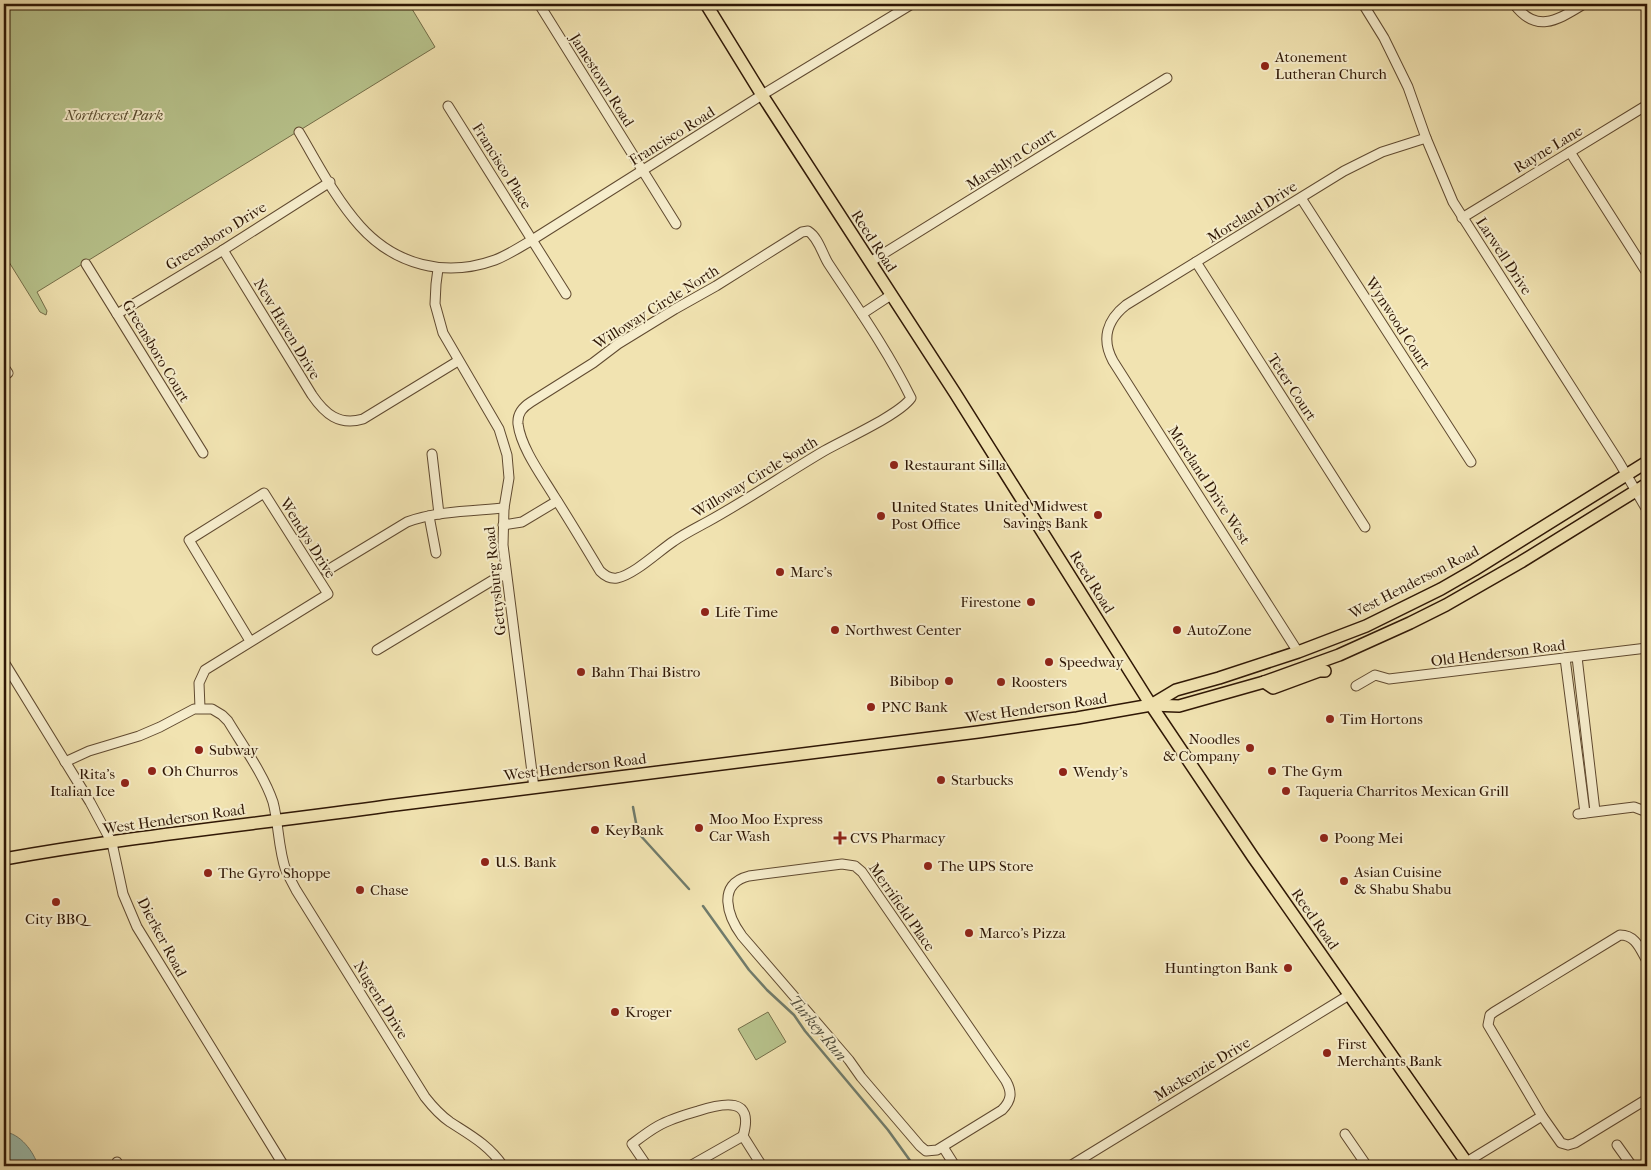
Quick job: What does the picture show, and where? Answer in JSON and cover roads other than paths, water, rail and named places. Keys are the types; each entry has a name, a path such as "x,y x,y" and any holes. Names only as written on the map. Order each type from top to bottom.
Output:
{"main road":[{"name":"Reed Road","path":"706,4 1151,705 1465,1165"},
{"name":"West Henderson Road","path":"1151,705 1176,690 1298,652 1366,626 1441,589 1647,462"},
{"name":"West Henderson Road","path":"4,859 208,829 978,732 1151,705 1179,706 1264,682 1374,640 1439,608 1521,562 1647,484"},
{"path":"1264,682 1273,688 1319,671 1324,671"}],"street":[{"name":"Jamestown Road","path":"539,4 676,224"},
{"name":"Francisco Road","path":"438,269 480,265 510,253 762,95 912,4"},
{"name":"Larwell Drive","path":"1363,4 1384,38 1408,87 1452,202 1627,475 1647,510"},
{"path":"1514,4 1524,15 1543,22 1556,20 1584,4"},
{"name":"Marshlyn Court","path":"870,262 1167,78"},
{"name":"Rayne Lane","path":"1462,218 1647,105"},
{"name":"Francisco Place","path":"448,106 566,294"},
{"path":"299,132 345,207 378,243 385,249 405,258 438,269"},
{"name":"Moreland Drive","path":"1107,330 1114,316 1126,305 1362,161 1382,152 1426,138"},
{"path":"1570,152 1647,274"},
{"name":"Greensboro Drive","path":"117,314 330,182"},
{"name":"Wynwood Court","path":"1302,198 1471,462"},
{"name":"Willoway Circle North","path":"557,500 525,446 518,422 520,413 530,402 675,309 716,286 802,232 808,231 815,238 862,314"},
{"name":"New Haven Drive","path":"223,250 312,395 326,413 333,418 346,421 363,419 458,361"},
{"name":"Teter Court","path":"1196,262 1365,527"},
{"name":"Greensboro Court","path":"86,264 203,453"},
{"name":"Gettysburg Road","path":"438,269 435,293 437,314 445,338 489,410 502,435 507,455 509,478 502,525 506,574 534,788"},
{"path":"862,314 891,295"},
{"name":"Willoway Circle South","path":"557,500 600,571 606,577 615,579 657,555 674,541 883,418 908,402 911,398 862,314"},
{"name":"Moreland Drive West","path":"1107,330 1106,346 1113,361 1298,652"},
{"path":"4,367 8,374 4,376"},
{"path":"432,454 436,553"},
{"name":"Wendys Drive","path":"200,708 199,683 205,670 328,594 264,493 189,540 250,641"},
{"path":"502,525 522,522 557,500"},
{"path":"326,571 407,522 434,515 504,508"},
{"path":"377,650 506,574"},
{"name":"Old Henderson Road","path":"1356,686 1375,675 1389,679 1647,648"},
{"path":"1576,657 1596,811"},
{"path":"1565,658 1581,813 1634,807 1647,812"},
{"name":"Dierker Road","path":"4,662 112,843 124,894 137,927 284,1166"},
{"path":"65,762 90,751 139,736 200,708 212,709 228,721 268,791 276,821"},
{"name":"Nugent Drive","path":"276,821 282,861 296,890 425,1097 435,1110 449,1121 481,1141 503,1166"},
{"name":"Merrifield Place","path":"842,864 855,866 862,872 1006,1081 1010,1091 1009,1102 1002,1110 943,1147 932,1152 926,1151 920,1146 742,936 733,923 728,907 730,890 737,881 749,876 842,864"},
{"path":"1647,961 1633,938 1627,935 1620,935 1494,1012 1490,1015 1488,1025 1542,1116 1561,1143 1568,1145 1575,1142 1647,1099"},
{"name":"Mackenzie Drive","path":"1070,1166 1349,995"},
{"path":"647,1166 632,1144 658,1126 677,1117 714,1106 733,1104 742,1109 744,1113 746,1123 743,1136 762,1166"},
{"path":"1465,1165 1542,1116"},
{"path":"1345,1134 1367,1166"},
{"path":"690,1166 743,1136"},
{"path":"1618,1145 1632,1166"},
{"path":"943,1147 955,1166"}],"waterway":[{"name":"Turkey Run","path":"633,807 640,835 689,889"},
{"name":"Turkey Run","path":"703,906 749,970 794,1015 805,1031 888,1130 914,1166"}],"place":[{"name":"Atonement Lutheran Church","path":"1265,66"},
{"name":"Restaurant Silla","path":"894,465"},
{"name":"United Midwest Savings Bank","path":"1098,515"},
{"name":"United States Post Office","path":"881,516"},
{"name":"Marc's","path":"780,572"},
{"name":"Firestone","path":"1031,602"},
{"name":"Life Time","path":"705,612"},
{"name":"Northwest Center","path":"835,630"},
{"name":"AutoZone","path":"1177,630"},
{"name":"Speedway","path":"1049,662"},
{"name":"Bahn Thai Bistro","path":"581,672"},
{"name":"Bibibop","path":"949,681"},
{"name":"Roosters","path":"1001,682"},
{"name":"PNC Bank","path":"871,707"},
{"name":"Tim Hortons","path":"1330,719"},
{"name":"Noodles & Company","path":"1250,748"},
{"name":"Subway","path":"199,750"},
{"name":"Oh Churros","path":"152,771"},
{"name":"The Gym","path":"1272,771"},
{"name":"Wendy's","path":"1063,772"},
{"name":"Starbucks","path":"941,780"},
{"name":"Rita's Italian Ice","path":"125,783"},
{"name":"Taqueria Charritos Mexican Grill","path":"1286,791"},
{"name":"Moo Moo Express Car Wash","path":"699,828"},
{"name":"KeyBank","path":"595,830"},
{"name":"CVS Pharmacy","path":"840,838"},
{"name":"Poong Mei","path":"1324,838"},
{"name":"U.S. Bank","path":"485,862"},
{"name":"The UPS Store","path":"928,866"},
{"name":"The Gyro Shoppe","path":"208,873"},
{"name":"Asian Cuisine & Shabu Shabu","path":"1344,881"},
{"name":"Chase","path":"360,890"},
{"name":"City BBQ","path":"56,902"},
{"name":"Marco's Pizza","path":"969,933"},
{"name":"Huntington Bank","path":"1288,968"},
{"name":"Kroger","path":"615,1012"},
{"name":"First Merchants Bank","path":"1327,1053"}],"park label":[{"name":"Northcrest Park","path":"114,115"}]}
